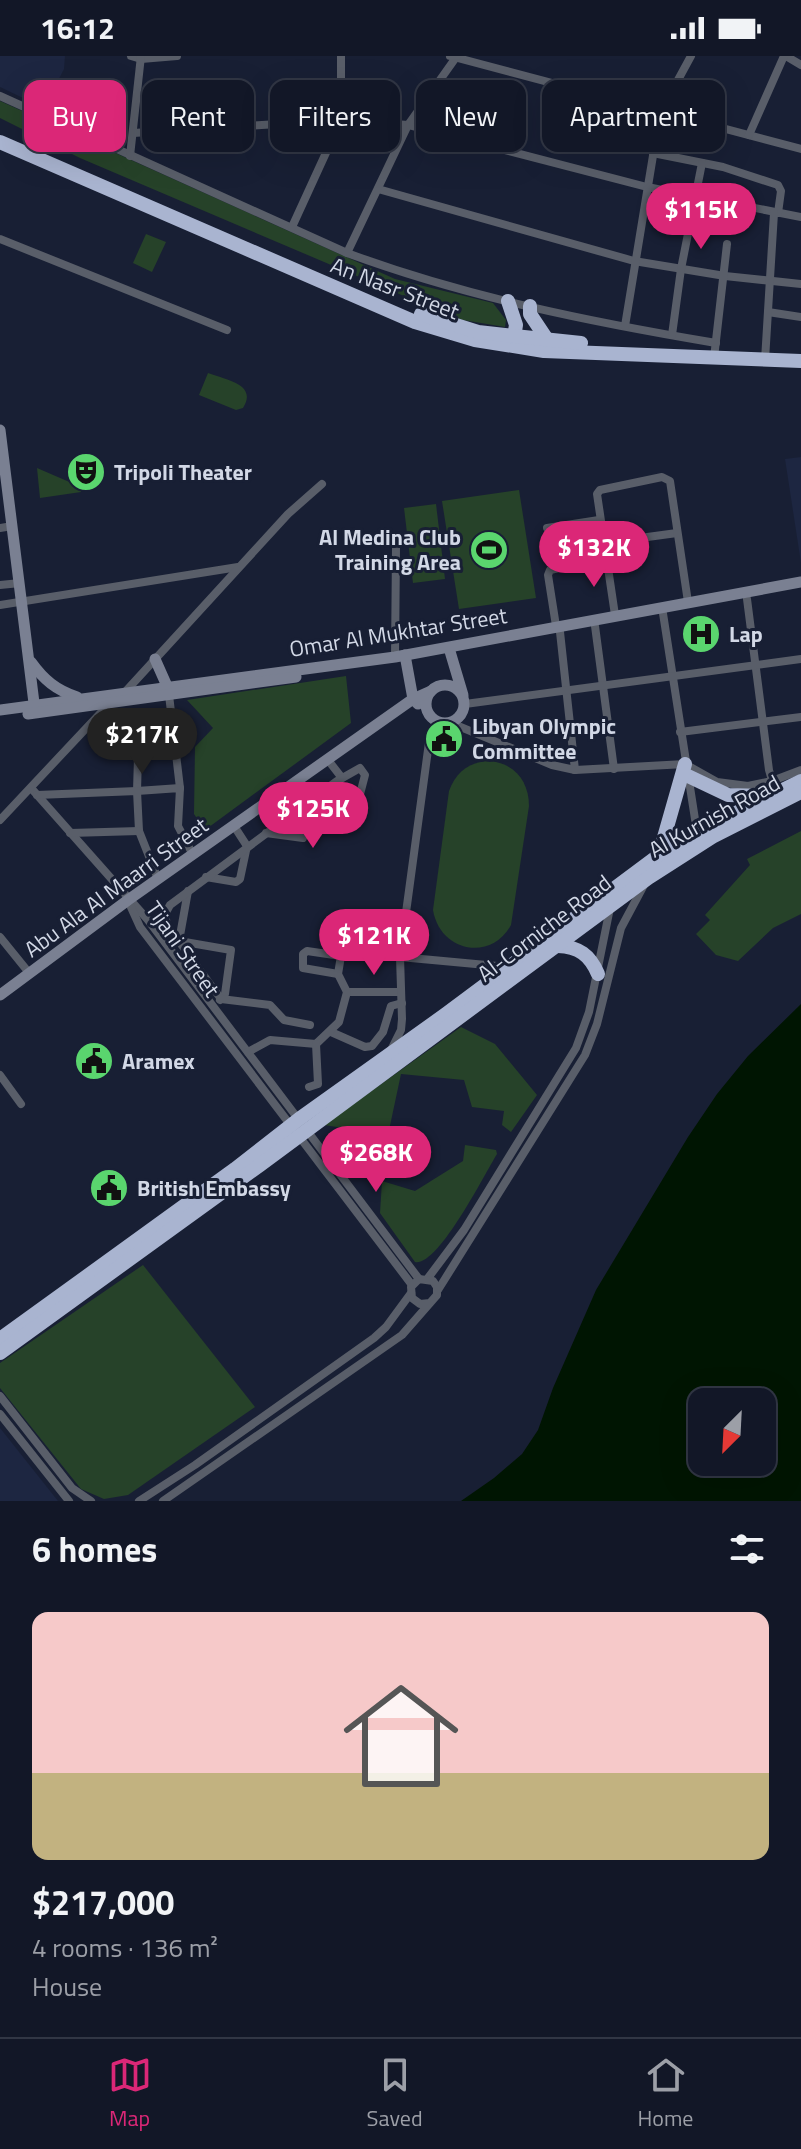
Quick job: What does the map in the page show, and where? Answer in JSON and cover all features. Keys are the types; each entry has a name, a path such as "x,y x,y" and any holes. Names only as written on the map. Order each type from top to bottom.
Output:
{"highway":[{"name":"An Nasr Street","path":"0,134 121,189 419,313 478,332 548,341 801,358"},
{"name":"An Nasr Street","path":"0,142 338,290 449,334 507,347 544,351 715,351"},
{"path":"508,301 516,325 514,337"},
{"path":"530,306 532,317 548,341"},
{"path":"659,855 687,770 728,795 772,790"},
{"name":"Al Kurnish Road","path":"610,900 659,855 772,790 801,781"},
{"name":"Al Kurnish Road","path":"648,878 712,837 801,792"},
{"name":"Al-Corniche Road","path":"0,1353 299,1128 387,1055 508,967 648,878"},
{"name":"Al-Corniche Road","path":"0,1339 226,1176 558,946 610,900"},
{"path":"558,946 584,952 598,974"}],"main road":[{"path":"0,430 6,527 20,583 35,709"},
{"name":"Omar Al Mukhtar Street","path":"558,629 595,626 688,602 801,582"},
{"name":"Omar Al Mukhtar Street","path":"0,710 109,704 168,691 450,650 615,615 747,599 801,589"},
{"path":"402,658 413,699 438,722 451,723 460,717 464,700 450,650"},
{"path":"155,659 168,691"},
{"path":"29,660 54,688 81,698"},
{"path":"428,712 426,701 436,687 448,685 459,690 464,700"},
{"name":"Omar Al Mukhtar Street","path":"0,717 126,691 168,691"},
{"name":"Abu Ala Al Maarri Street","path":"0,995 128,900 413,699 431,691"}],"street":[{"path":"130,156 138,57 177,56"},
{"path":"341,56 341,80"},
{"path":"450,56 542,80"},
{"path":"347,253 408,125 456,56"},
{"path":"678,80 691,56"},
{"path":"749,135 785,56 801,65"},
{"path":"0,96 347,253 405,274 508,301 672,335 715,351 727,244"},
{"path":"133,133 270,124"},
{"path":"400,124 647,187 801,217"},
{"path":"725,129 801,149"},
{"path":"292,227 326,152"},
{"path":"625,326 653,153 702,163 778,185 781,191 776,213 766,357"},
{"path":"672,335 681,269 702,163"},
{"path":"378,189 634,261 725,276 801,284"},
{"path":"0,239 227,330"},
{"path":"768,312 801,317"},
{"path":"615,615 596,500 600,490 662,477 670,481 688,602"},
{"path":"126,691 288,514 322,484"},
{"path":"547,528 599,520"},
{"path":"603,543 677,533"},
{"path":"396,548 402,658"},
{"path":"575,770 568,692 548,575 550,570 606,558"},
{"path":"0,605 238,567"},
{"path":"0,585 20,583"},
{"path":"747,599 772,790 801,770"},
{"path":"663,610 697,832"},
{"path":"595,626 614,769"},
{"path":"464,700 568,692 801,659"},
{"path":"168,691 180,788 178,826 193,855"},
{"path":"0,820 34,791 109,704"},
{"path":"680,732 801,717"},
{"path":"387,1055 401,1030 400,957 430,735 438,722"},
{"path":"451,723 552,765 575,770 687,770"},
{"path":"139,724 139,831 158,879"},
{"path":"328,760 342,778"},
{"path":"310,1025 284,1020 270,1005 221,999 167,925 165,914 170,905 247,846 323,791 342,778 356,769 363,770 365,775 359,798 323,791"},
{"path":"34,791 180,788"},
{"path":"34,791 128,900"},
{"path":"266,833 303,838 312,799"},
{"path":"206,877 239,881 247,846 234,826"},
{"path":"70,833 139,831"},
{"path":"163,1501 402,1335 435,1300 438,1290 589,1047 621,928 648,878"},
{"path":"179,941 188,891"},
{"name":"Tijani Street","path":"128,900 148,920 180,962 214,1013 417,1284 433,1281 438,1290"},
{"name":"Tijani Street","path":"128,900 140,927 171,968 248,1052 299,1128"},
{"path":"139,1501 188,1470 374,1338 464,1230 576,1048 598,974 610,900"},
{"path":"248,1052 270,1040 316,1044 339,1022 347,992 338,974 347,920"},
{"path":"0,937 30,974"},
{"path":"179,941 231,950 225,994 214,1013"},
{"path":"338,974 303,968 303,954 307,951 341,956"},
{"path":"400,957 508,967"},
{"path":"171,968 180,962"},
{"path":"347,992 401,992"},
{"path":"593,995 604,996"},
{"path":"331,1032 365,1047 372,1046 387,1023 391,1006 402,1003"},
{"path":"309,1087 318,1084 316,1044"},
{"path":"0,1075 21,1104"},
{"path":"549,1093 558,1100"},
{"path":"417,1284 420,1304 430,1303"},
{"path":"0,1396 72,1488 91,1501"},
{"path":"0,1414 69,1501"}],"shaded area":[{"path":"0,56 65,56 64,69 58,80 24,80 24,98 0,87"},
{"path":"801,457 801,563 785,459"},
{"path":"801,1004 801,1501 461,1501 522,1454 538,1430 596,1290 717,1094 748,1056"},
{"path":"0,1428 58,1501 0,1501"}],"green space":[{"path":"0,101 24,112 24,130 0,118"},
{"path":"68,152 113,152 395,279 493,303 506,320 505,327 463,320 432,308"},
{"path":"146,234 166,242 152,272 133,263"},
{"path":"208,373 243,388 247,400 243,408 236,410 199,395"},
{"path":"37,468 81,487 81,492 40,498"},
{"name":"Al Medina Club Training Area","path":"519,490 536,598 459,609 442,501"},
{"path":"436,504 445,579 413,583 404,508"},
{"path":"346,676 351,723 205,830 194,814 195,747 213,728 187,700"},
{"path":"489,761 506,765 518,775 526,789 529,806 511,925 502,937 491,944 479,948 467,947 445,935 433,910 449,791 464,769"},
{"path":"801,831 801,914 773,928 738,961 716,955 696,934 710,920 705,915 750,865 747,859"},
{"path":"461,1027 495,1044 537,1095 511,1132 502,1125 504,1111 472,1107 464,1080 401,1074 388,1135 324,1125"},
{"path":"465,1145 496,1150 497,1154 448,1236 425,1260 415,1262 380,1213 382,1181 415,1191 463,1161"},
{"path":"143,1265 255,1407 128,1495 104,1499 81,1489 0,1388 0,1363"}],"place":[{"name":"Tripoli Theater","path":"86,472"},
{"name":"Al Medina Club Training Area","path":"489,550"},
{"name":"Lap","path":"701,634"},
{"name":"Libyan Olympic Committee","path":"444,739"},
{"name":"Aramex","path":"94,1061"},
{"name":"British Embassy","path":"109,1188"}]}
